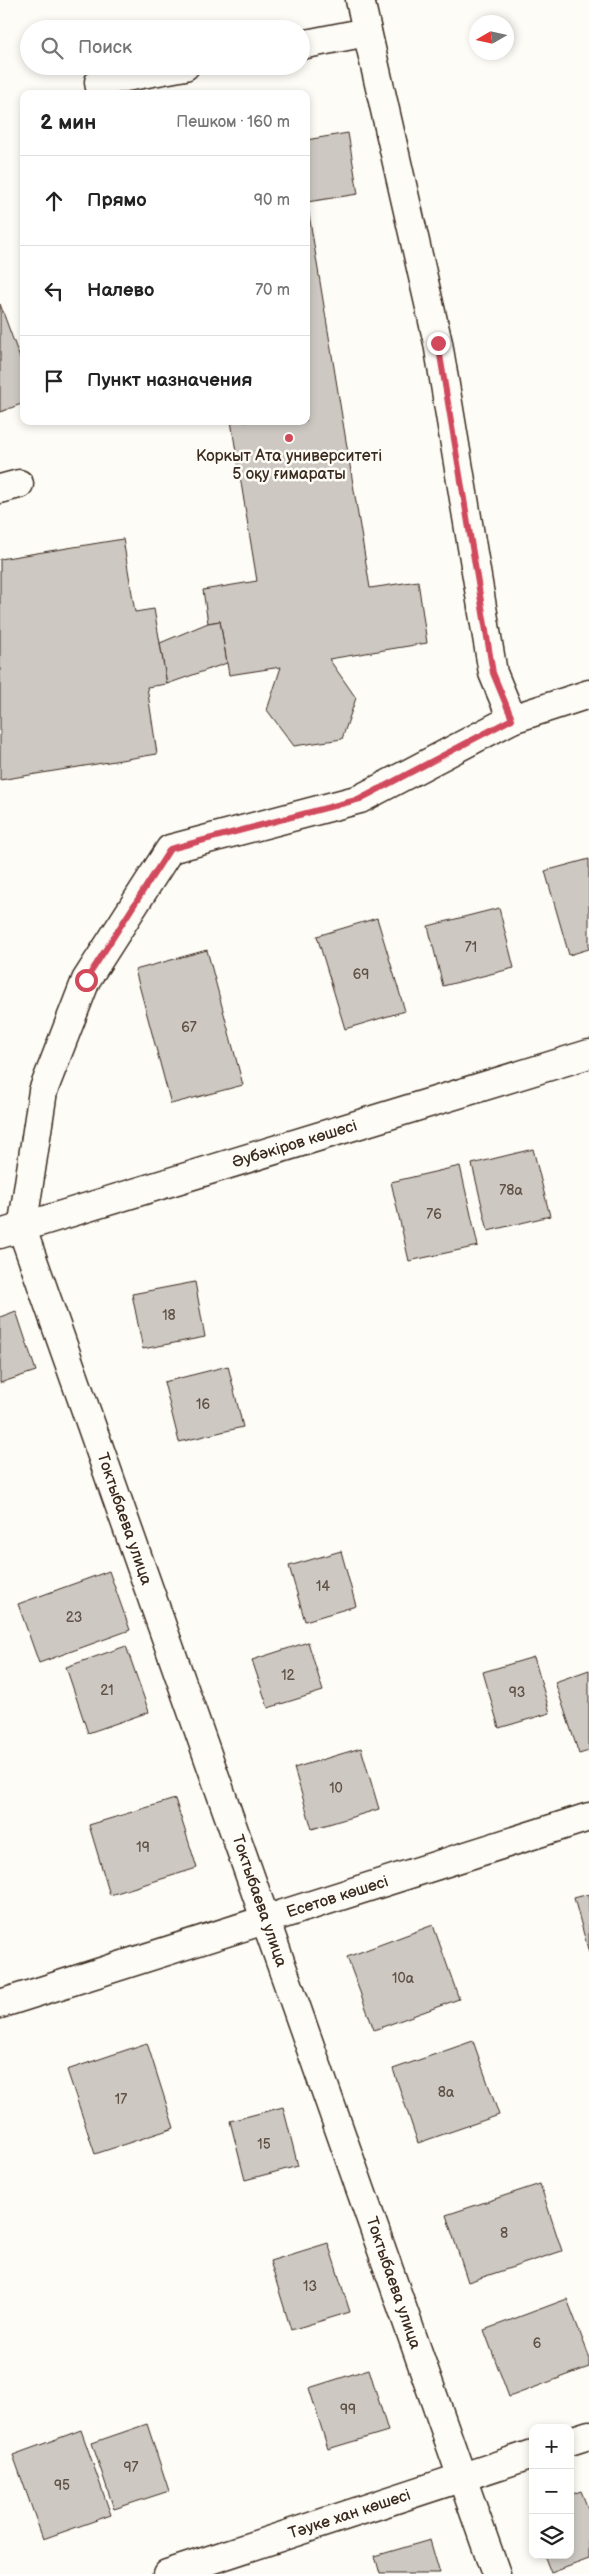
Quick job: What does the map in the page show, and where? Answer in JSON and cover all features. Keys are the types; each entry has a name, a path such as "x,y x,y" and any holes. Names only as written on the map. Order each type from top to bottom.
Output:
{"street":[{"path":"360,0 438,343 493,673 512,719"},
{"path":"310,42 367,32"},
{"path":"101,90 100,82 137,75"},
{"path":"11,1232 43,1091 82,990 170,849 360,799 512,719 589,694"},
{"name":"Әубәкіров көшесі","path":"11,1232 589,1054"},
{"name":"Токтыбаева улица","path":"11,1232 265,1920 496,2574"},
{"name":"Есетов көшесі","path":"0,2004 589,1816"},
{"path":"574,2440 589,2435"},
{"name":"Тәуке хан көшесі","path":"167,2574 529,2455"}],"building":[{"name":"Коркыт Ата университеті 5 оқу ғимараты","path":"348,133 358,194 310,202 310,139"},
{"name":"Коркыт Ата университеті 5 оқу ғимараты","path":"310,220 370,588 418,581 427,643 329,659 356,698 342,739 294,746 267,710 281,667 229,675 220,621 208,623 203,590 257,581 232,425 310,425"},
{"path":"0,304 20,358 20,404 0,412"},
{"path":"123,539 135,612 154,609 167,684 147,687 157,754 0,780 0,559"},
{"path":"220,621 227,663 167,684 160,643 208,623"},
{"path":"589,859 589,949 569,955 545,871"},
{"path":"499,908 514,968 443,986 428,926"},
{"path":"377,918 405,1011 345,1029 317,936"},
{"path":"207,950 243,1085 171,1104 135,970"},
{"path":"533,1149 550,1216 488,1231 472,1164"},
{"path":"460,1166 478,1246 409,1261 391,1182"},
{"path":"195,1282 205,1337 143,1349 132,1294"},
{"path":"16,1311 36,1371 0,1383 0,1317"},
{"path":"228,1366 243,1427 179,1442 164,1382"},
{"path":"341,1551 356,1606 305,1621 289,1566"},
{"path":"109,1571 130,1630 39,1663 18,1604"},
{"path":"308,1642 323,1691 268,1708 252,1660"},
{"path":"126,1646 149,1712 88,1733 66,1667"},
{"path":"534,1657 550,1713 499,1728 483,1672"},
{"path":"589,1670 589,1751 579,1754 555,1682"},
{"path":"361,1748 379,1809 312,1829 294,1768"},
{"path":"175,1799 197,1868 110,1895 89,1825"},
{"path":"589,1894 589,1953 574,1898"},
{"path":"433,1925 459,1999 374,2030 347,1957"},
{"path":"473,2041 499,2115 418,2143 393,2069"},
{"path":"147,2043 174,2128 95,2154 67,2070"},
{"path":"283,2107 298,2166 245,2180 230,2121"},
{"path":"540,2184 562,2251 468,2282 446,2215"},
{"path":"328,2243 350,2312 291,2330 270,2261"},
{"path":"567,2299 589,2356 589,2367 509,2397 484,2330"},
{"path":"369,2369 388,2431 328,2449 309,2388"},
{"path":"147,2424 169,2491 114,2509 92,2443"},
{"path":"81,2430 111,2515 43,2539 13,2455"},
{"path":"581,2491 589,2511 589,2559 551,2573 546,2559 574,2559 574,2494"},
{"path":"430,2540 440,2574 380,2574 375,2556"}],"place":[{"name":"Коркыт Ата университеті 5 оқу ғимараты","path":"289,438"}],"route":[{"path":"86,980 170,849 360,799 512,719 493,673 438,343"}]}
